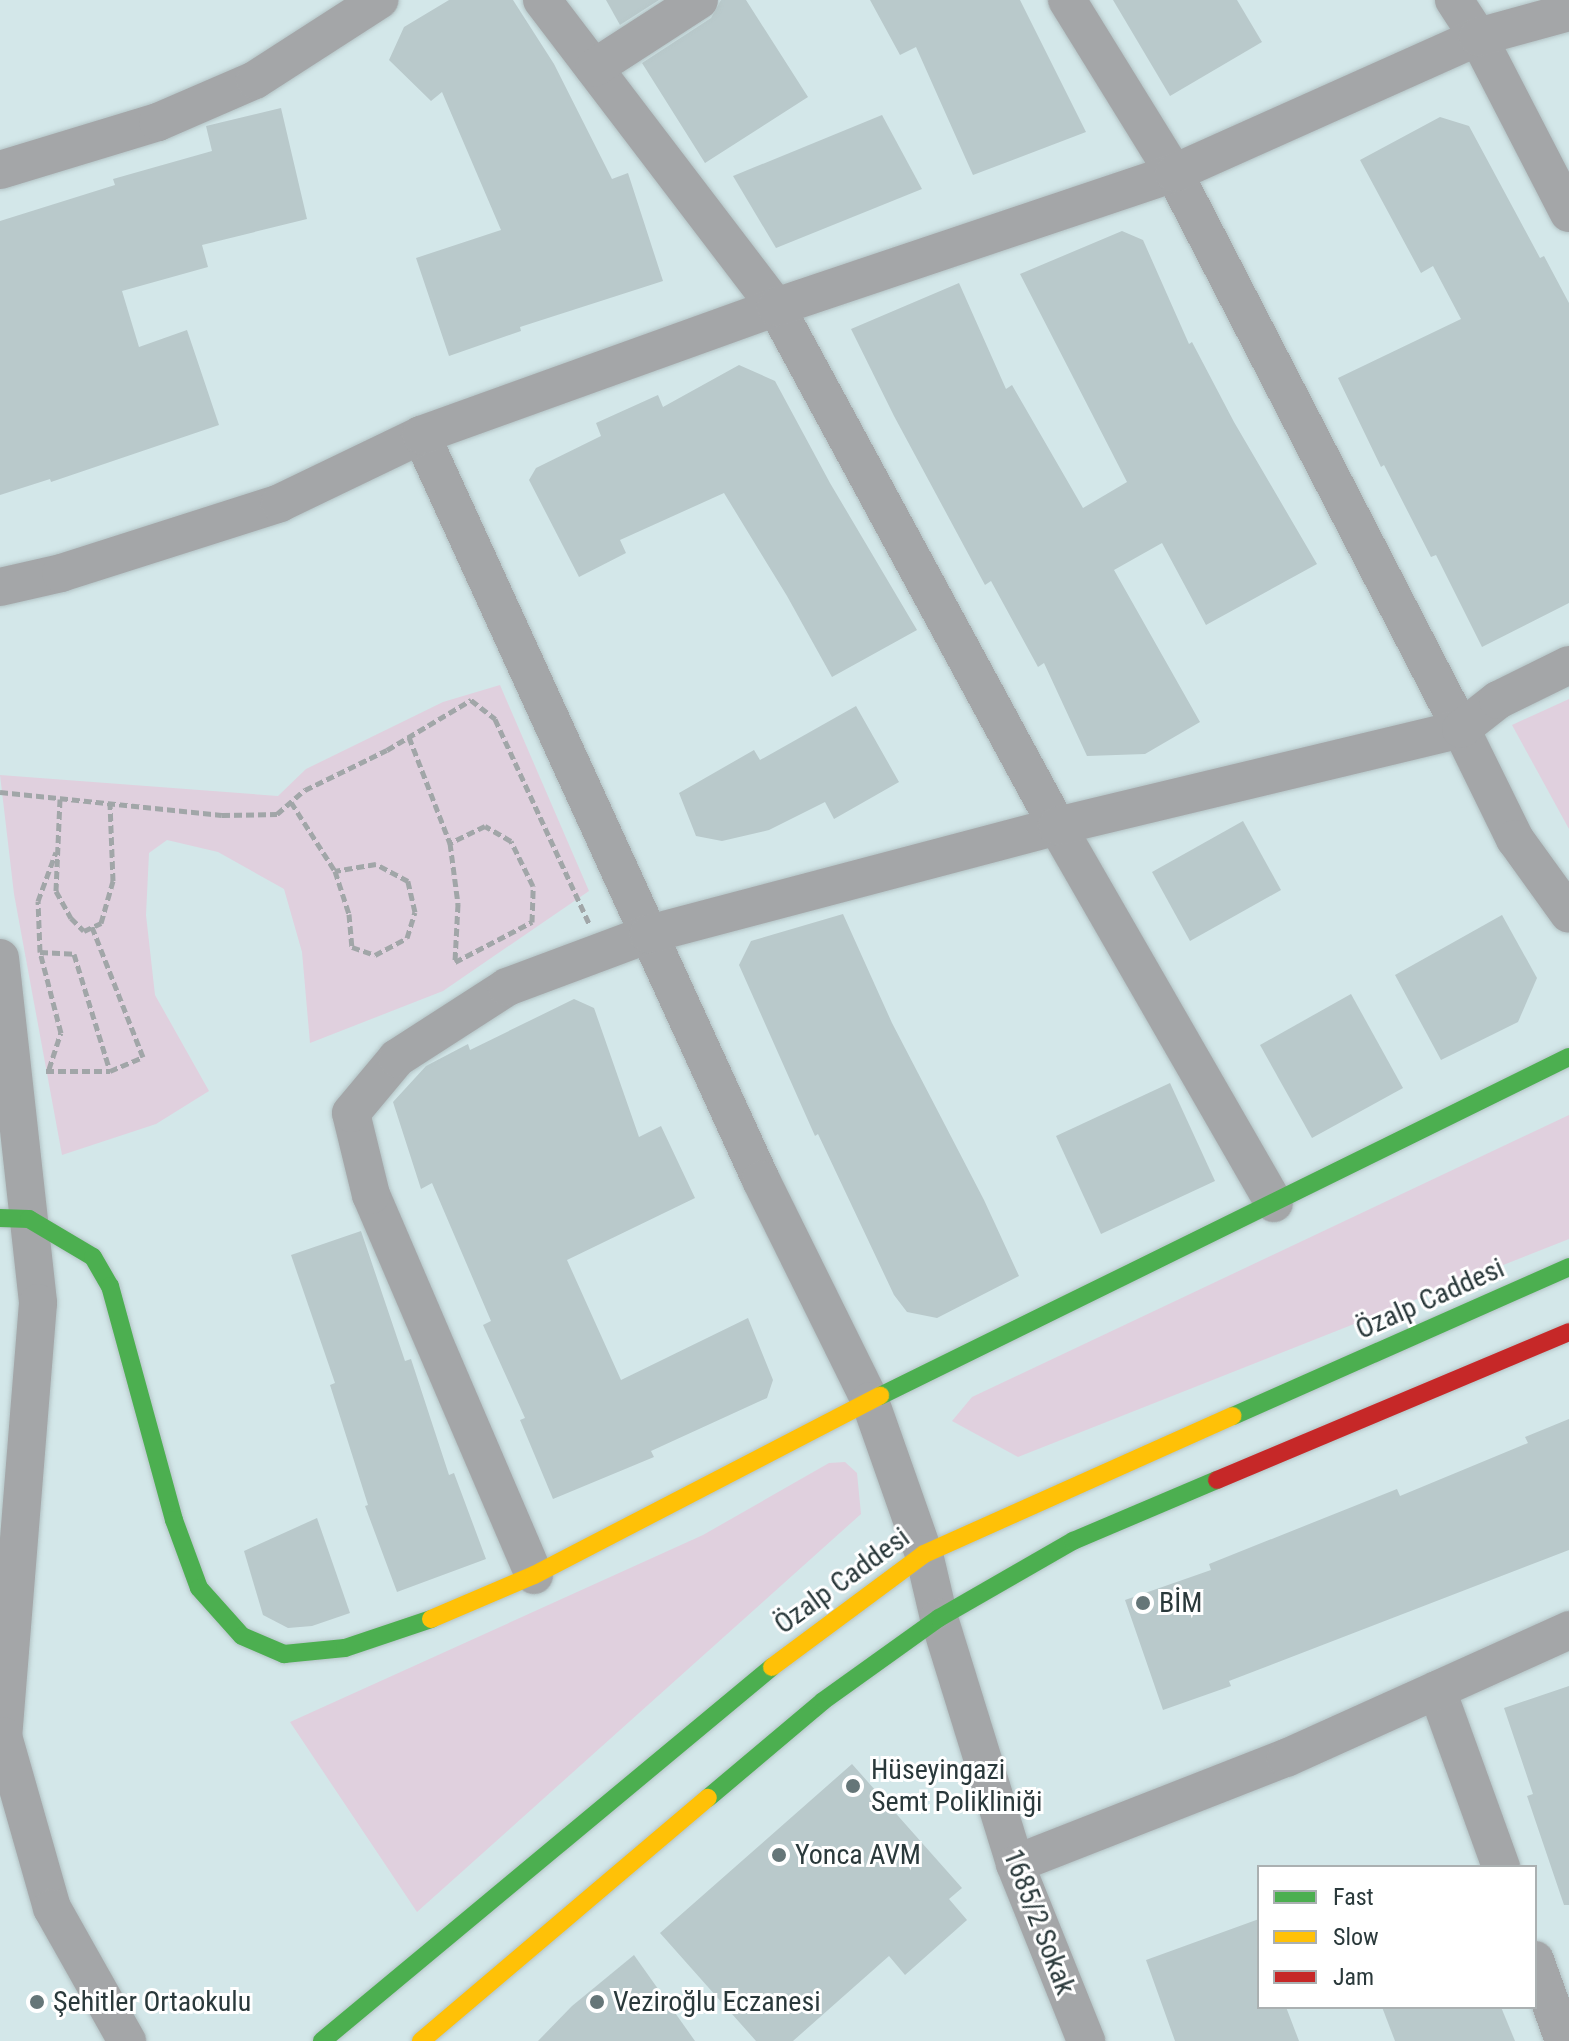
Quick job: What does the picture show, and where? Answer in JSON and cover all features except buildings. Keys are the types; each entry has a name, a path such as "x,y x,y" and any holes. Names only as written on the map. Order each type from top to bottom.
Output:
{"main road":[{"path":"14,1218 93,1257 110,1286 174,1520 199,1588 242,1636 284,1654 345,1648 461,1609 534,1575 870,1401 1569,1057"},
{"name":"Özalp Caddesi","path":"322,2041 758,1677 924,1554 1569,1267"},
{"path":"421,2041 823,1701 939,1618 1073,1541 1569,1332"}],"street":[{"path":"0,170 158,122 255,80 379,0"},
{"path":"542,0 776,307 1057,826 1274,1203"},
{"path":"594,68 699,0"},
{"path":"1067,0 1174,173 1515,839 1569,914"},
{"path":"1454,0 1478,37 1569,213"},
{"path":"0,587 61,573 280,503 421,435 776,307 1174,173 1478,37 1569,12"},
{"name":"1685/2 Sokak","path":"421,435 761,1180 870,1401 924,1554 939,1618 1015,1864 1086,2041"},
{"path":"534,1575 371,1195 351,1113 397,1058 495,995 649,934 1057,826 1461,729 1498,700 1569,665"},
{"path":"0,958 30,1071 14,1218 38,1303 4,1680 3,1736 52,1908 127,2041"},
{"path":"1015,1864 1286,1758 1569,1630"},
{"path":"1437,1690 1500,1865"},
{"path":"1537,1966 1564,2041"}],"path":[{"path":"0,792 222,815 277,814 305,790 409,737 471,700 495,719 602,951"},
{"path":"409,737 450,843 458,904 455,962 532,922 533,886 511,841 485,826 450,843"},
{"path":"60,799 56,891 71,918 84,931 101,923 113,881 110,802"},
{"path":"291,802 335,871 349,914 352,947 375,955 407,938 415,912 408,881 376,864 335,871"},
{"path":"30,1071 61,1033 40,952 38,901 58,847"},
{"path":"30,1071 110,1071 143,1057 92,927"},
{"path":"40,952 74,954 110,1071"}],"shaded area":[{"path":"500,685 589,891 443,991 310,1043 302,952 284,889 218,852 167,840 149,853 146,915 155,995 209,1091 156,1124 62,1155 14,894 0,775 278,796 306,769 443,702"},
{"path":"1569,699 1569,829 1512,725"},
{"path":"1569,1115 1569,1239 1018,1457 952,1421 972,1397"},
{"path":"845,1462 857,1473 861,1514 417,1912 290,1722 703,1535 829,1463"}],"traffic: fast":[{"path":"880,1396 1569,1057"},
{"path":"0,1218 29,1219 93,1257 110,1286 174,1520 199,1588 242,1636 284,1654 345,1648 431,1619"},
{"path":"1233,1416 1569,1267"},
{"path":"708,1798 823,1701 939,1618 1073,1541 1217,1480"},
{"path":"322,2041 772,1667"}],"traffic: slow":[{"path":"431,1619 534,1575 880,1396"},
{"path":"772,1667 924,1554 1233,1416"},
{"path":"421,2041 708,1798"}],"traffic: jam":[{"path":"1217,1480 1569,1332"}],"place":[{"name":"BİM","path":"1143,1603"},
{"name":"Hüseyingazi Semt Polikliniği","path":"853,1786"},
{"name":"Yonca AVM","path":"779,1855"},
{"name":"Şehitler Ortaokulu","path":"37,2002"},
{"name":"Veziroğlu Eczanesi","path":"597,2002"}]}
